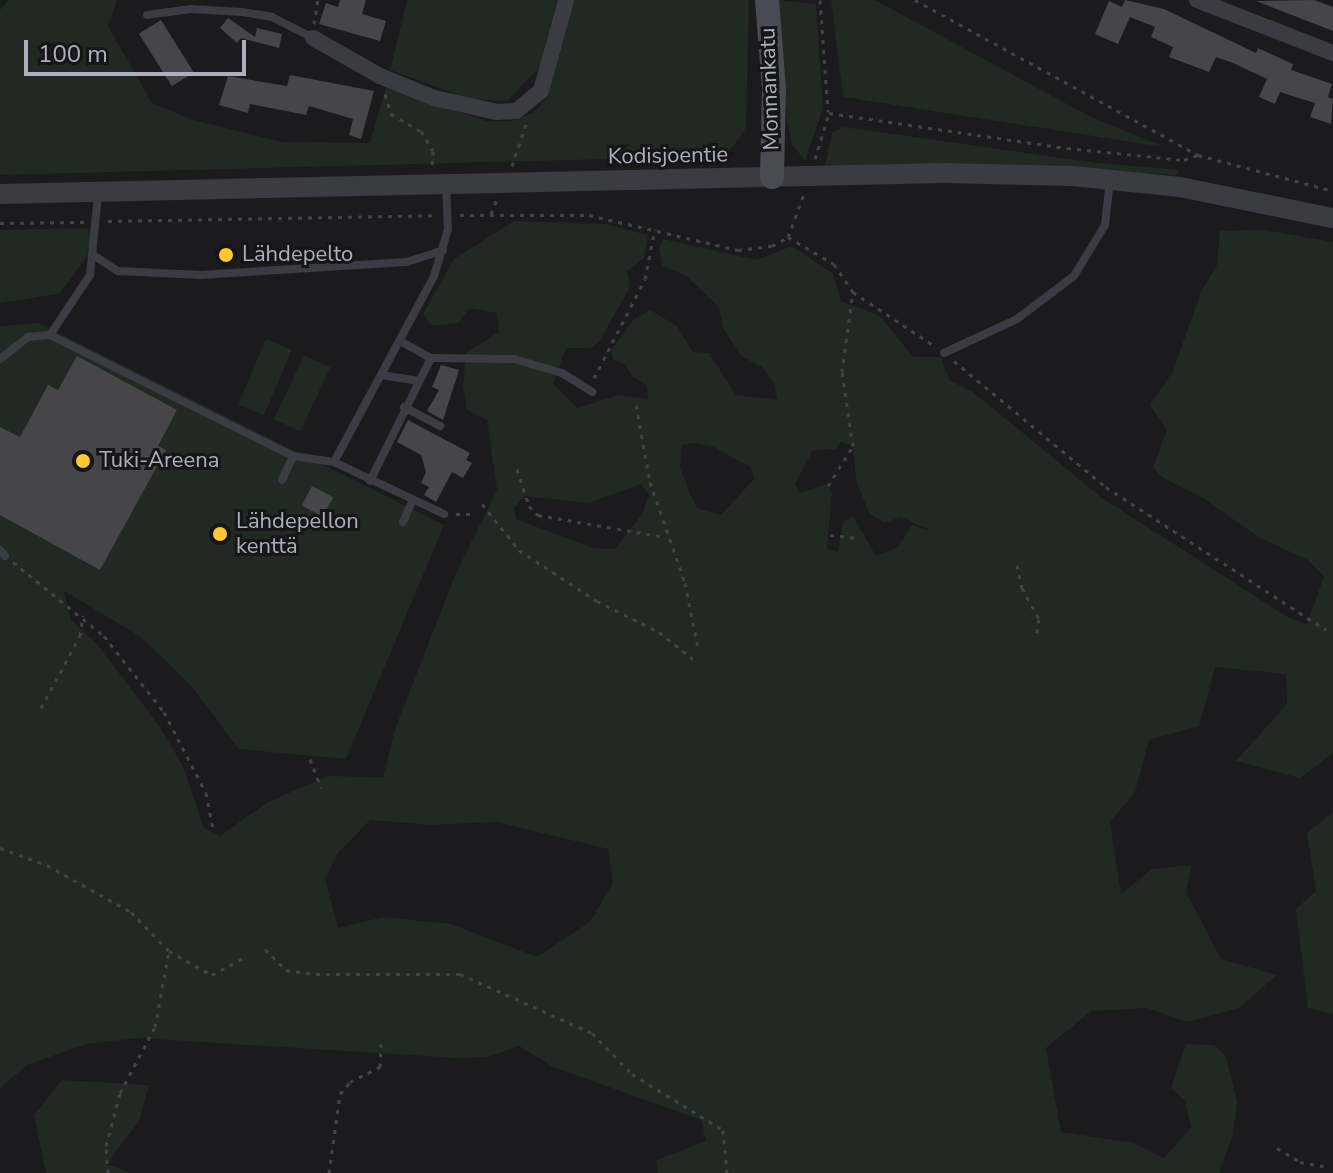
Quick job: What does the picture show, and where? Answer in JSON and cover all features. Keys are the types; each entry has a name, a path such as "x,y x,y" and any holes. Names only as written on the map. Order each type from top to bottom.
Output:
{"main road":[{"name":"Monnankatu","path":"767,0 774,89 772,177"}],"street":[{"path":"313,38 380,76 474,108 507,112 529,105 541,91 566,0"},
{"path":"1197,0 1333,53"},
{"name":"Kodisjoentie","path":"0,194 945,173 1110,180 1220,194 1333,218"}],"lane":[{"path":"147,15 191,9 242,12 272,17 313,38"},
{"path":"944,353 1017,319 1074,276 1105,225 1110,180"},
{"path":"334,462 400,341 443,250 447,215 439,185"},
{"path":"50,335 90,275 98,221 98,194"},
{"path":"93,255 118,271 200,275 407,262 443,250"},
{"path":"0,359 28,337 50,335 293,456 334,462 412,502 444,514"},
{"path":"400,341 431,358 514,359 562,373 593,392"},
{"path":"370,481 404,407 431,358"},
{"path":"381,375 418,381"},
{"path":"404,407 440,426"},
{"path":"282,480 293,456"},
{"path":"403,522 412,502"}],"path":[{"path":"313,38 318,0"},
{"path":"815,159 829,113 820,0"},
{"path":"915,0 1198,155 1333,191"},
{"path":"380,76 391,114 421,131 433,151 439,185"},
{"path":"490,216 524,139 529,105"},
{"path":"829,113 1067,148 1184,160 1198,155"},
{"path":"0,223 589,215 738,250 772,246 788,237 804,194"},
{"path":"593,392 594,369 625,324 645,279 655,229"},
{"path":"788,237 834,264 853,292 944,353 1106,487 1326,630"},
{"path":"828,486 853,446 842,372 853,292"},
{"path":"636,405 642,451 666,537 685,583 698,648"},
{"path":"517,469 529,506 538,515 666,537"},
{"path":"482,504 519,550 659,632 693,659"},
{"path":"444,514 472,514"},
{"path":"830,535 858,538"},
{"path":"2,553 83,615 164,712 206,793 213,830"},
{"path":"1017,565 1022,588 1039,619 1036,638"},
{"path":"41,708 80,636 83,615"},
{"path":"310,759 321,788"},
{"path":"0,848 47,865 131,912 169,951 212,975 245,957"},
{"path":"265,949 286,970 316,974 460,974 592,1033 632,1074 723,1130 727,1173"},
{"path":"108,1173 106,1146 120,1093 155,1027 169,951"},
{"path":"329,1173 340,1094 350,1082 380,1067 381,1044"},
{"path":"1277,1148 1300,1162 1329,1167"}],"shaded area":[{"path":"9,0 117,0 108,26 152,103 193,120 282,142 370,143 386,86 486,121 512,121 533,113 548,97 572,0 749,0 746,128 729,152 684,157 0,175 0,10"},
{"path":"407,0 557,0 539,68 507,101 469,99 390,70"},
{"path":"778,0 816,4 823,108 805,161 792,144 787,120"},
{"path":"831,0 875,0 1089,116 1164,147 843,97"},
{"path":"844,127 1089,162 1179,170 1176,175 959,163 825,166 832,133"},
{"path":"514,221 605,224 648,235 644,258 627,271 630,287 599,342 590,348 566,348 553,384 577,408 619,395 648,399 647,386 632,376 626,365 613,359 611,350 633,320 650,310 677,326 693,352 709,353 736,395 777,400 775,385 762,367 741,356 723,328 719,307 686,276 662,265 659,248 663,239 757,260 792,246 833,274 841,301 880,316 913,357 941,357 949,380 973,392 1102,498 1289,618 1307,624 1324,576 1308,560 1260,538 1203,498 1162,477 1153,467 1167,430 1150,405 1173,371 1201,292 1217,265 1220,231 1265,230 1333,242 1333,753 1300,778 1236,761 1287,704 1286,674 1215,667 1199,726 1149,740 1135,792 1110,822 1121,894 1152,869 1192,865 1186,892 1221,959 1277,975 1239,1008 1187,1022 1147,1008 1091,1011 1046,1048 1061,1132 1134,1143 1164,1158 1191,1128 1185,1101 1171,1088 1186,1044 1214,1045 1226,1056 1237,1102 1233,1135 1219,1173 658,1173 656,1160 706,1141 701,1120 553,1067 519,1046 488,1057 458,1058 138,1038 87,1044 27,1065 0,1088 0,326 38,323 444,525 346,759 239,749 193,688 141,637 64,591 71,620 97,644 160,727 183,766 204,828 220,836 268,802 328,776 383,777 395,729 456,573 497,490 487,420 467,410 463,386 466,353 499,332 497,313 470,308 458,323 432,326 423,314 454,259","holes":["841,442 853,446 856,480 869,513 884,523 901,517 934,532 912,525 898,547 876,556 853,516 843,522 838,552 827,549 832,493 826,484 800,493 795,484 813,450 836,449","694,443 714,447 750,467 755,478 721,515 697,508 680,467 682,445","641,484 649,495 642,514 615,549 593,548 516,519 514,508 525,496 589,503","370,820 430,825 497,822 608,849 613,883 590,922 537,957 451,924 383,917 338,928 325,879 338,853"]},
{"path":"86,228 91,233 87,257 59,294 0,303 0,230"},
{"path":"266,339 292,350 264,415 238,404"},
{"path":"304,355 330,367 300,432 274,419"},
{"path":"1333,812 1333,1014 1308,1008 1296,909 1316,891 1307,833"},
{"path":"62,1080 149,1085 139,1121 106,1164 131,1173 46,1173 34,1115"}],"building":[{"path":"340,0 366,0 362,14 386,21 380,41 319,24 326,3 338,7"},
{"path":"1125,0 1164,9 1256,53 1258,48 1293,64 1291,70 1332,84 1328,97 1333,99 1331,124 1310,117 1315,103 1280,92 1275,104 1259,97 1267,79 1233,63 1216,57 1209,72 1169,57 1173,47 1151,37 1155,27 1130,17 1118,44 1095,34 1109,1 1122,7"},
{"path":"1314,0 1333,7 1333,31 1256,1"},
{"path":"228,18 255,37 257,28 282,34 279,48 241,38 237,43 220,28"},
{"path":"161,20 194,73 172,86 139,34"},
{"path":"290,75 374,91 361,139 349,135 353,119 309,106 306,115 250,104 248,113 219,105 228,76 287,86"},
{"name":"Tuki-Areena","path":"77,356 177,410 158,446 166,450 100,570 0,515 0,427 20,437 48,385 58,390"},
{"path":"441,365 459,370 443,420 427,411 439,390 432,387"},
{"path":"408,420 470,453 466,460 472,463 463,478 452,472 436,502 424,495 429,487 421,483 426,472 421,455 397,442"},
{"path":"312,486 333,497 323,517 302,505"}],"place":[{"name":"Lähdepelto","path":"226,255"},
{"name":"Tuki-Areena","path":"83,461"},
{"name":"Lähdepellon kenttä","path":"220,534"}]}
